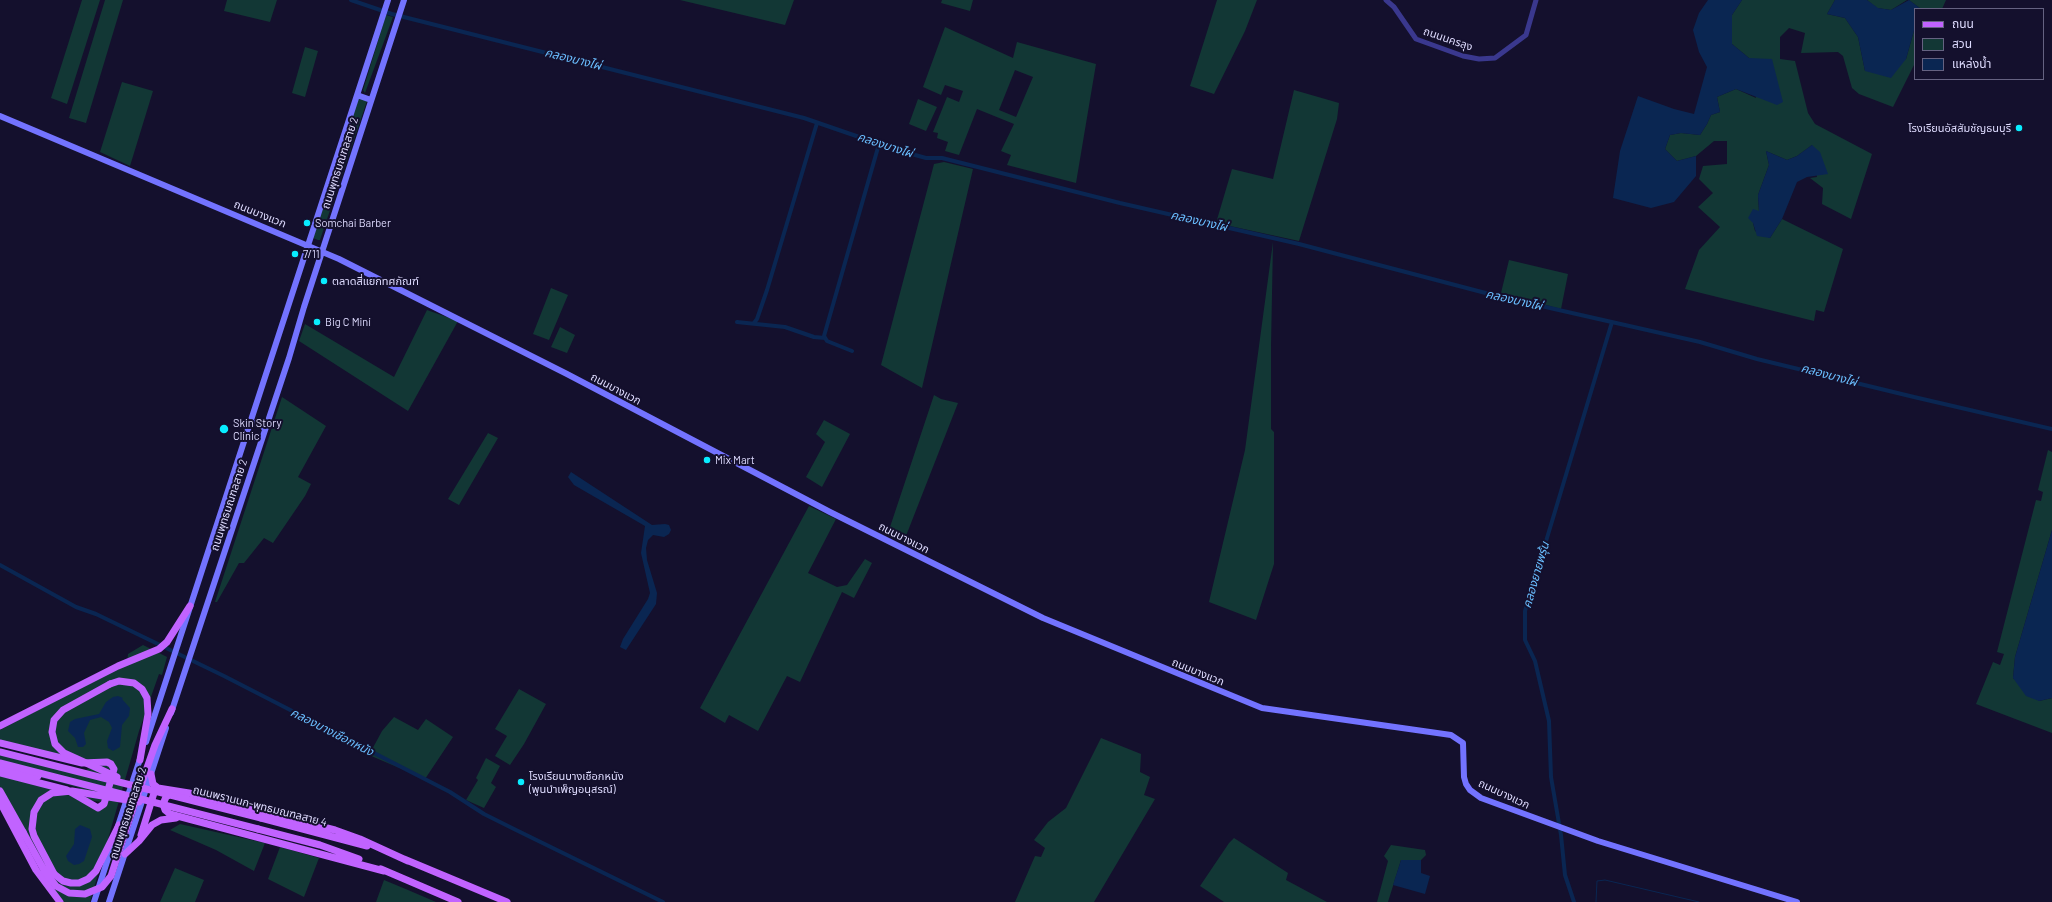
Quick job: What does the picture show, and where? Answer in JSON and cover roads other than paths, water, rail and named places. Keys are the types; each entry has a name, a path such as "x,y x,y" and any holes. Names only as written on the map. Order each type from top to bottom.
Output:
{"main road":[{"name":"ถนนพุทธมณฑลสาย 2","path":"94,902 388,0"},
{"name":"ถนนพุทธมณฑลสาย 2","path":"109,902 264,428 289,358 322,251 404,0"},
{"path":"357,95 371,100"},
{"name":"ถนนบางแวก","path":"0,116 322,251 542,362 830,512 1043,618 1262,708 1421,730 1456,737 1463,744 1464,777 1470,790 1481,798 1552,826 1797,902"},
{"path":"249,425 258,422 264,428"},
{"path":"0,726 114,668 159,649 167,642 190,606"},
{"path":"117,777 64,753 55,744 52,732 54,720 63,710 110,684 119,681 134,683 142,689 147,698 148,714 140,760"},
{"path":"0,791 45,872 56,886 69,893 85,894 102,887 111,876 155,745 172,709"},
{"path":"0,743 82,763 107,762 113,765 114,769 104,804 98,808 67,790 0,773"},
{"path":"0,747 151,787 182,792 343,832 408,860"},
{"name":"ถนนพรานนก-พุทธมณฑลสาย 4","path":"0,752 151,787 349,841 408,860 507,902"},
{"name":"ถนนพรานนก-พุทธมณฑลสาย 4","path":"0,763 328,847 458,902"},
{"path":"0,768 72,781"},
{"path":"139,841 154,793 151,787 151,774"},
{"path":"119,825 96,871 88,879 79,883 71,883 63,881 54,874 34,836 32,820 35,808 47,796 58,792 79,791 126,800 157,803"},
{"path":"182,792 167,796 164,801 164,807 170,814 384,871"},
{"path":"0,802 36,870 60,902"},
{"path":"125,854 139,841 146,830 158,821 175,818 190,819"}],"street":[{"name":"ถนนนครลุง","path":"1386,0 1394,6 1416,39 1463,56 1490,59 1499,56 1509,46 1526,35 1536,0"}],"water":[{"path":"1708,0 1742,0 1732,15 1732,44 1749,58 1772,59 1783,102 1777,105 1736,89 1717,97 1720,112 1711,115 1700,135 1681,133 1670,135 1665,149 1677,161 1696,156 1696,176 1674,202 1651,208 1613,198 1620,151 1638,96 1674,109 1694,114 1707,67 1699,52 1693,30 1699,13"},
{"path":"1835,0 1867,0 1878,8 1891,10 1909,0 1920,8 1914,8 1914,31 1906,59 1891,78 1865,71 1858,37 1845,18 1827,14"},
{"path":"1812,145 1820,152 1828,174 1807,177 1797,182 1782,219 1770,238 1757,236 1753,223 1748,218 1753,209 1759,211 1758,195 1769,165 1766,151 1787,160 1797,156"},
{"path":"571,472 652,525 669,525 671,530 669,534 664,537 653,535 648,540 646,548 647,560 657,593 656,604 626,650 620,647 623,639 648,599 650,593 641,553 645,526 574,485 568,477"},
{"path":"2052,530 2052,698 2039,701 2026,696 2013,678 2015,657"},
{"path":"118,696 123,698 122,699 130,708 129,716 122,725 120,747 113,751 108,748 107,741 112,728 109,722 101,717 90,720 84,733 86,744 83,747 78,747 75,738 68,731 70,722 75,719 99,714 106,702 113,697"},
{"path":"80,825 90,829 92,837 84,861 74,865 68,861 66,856 74,844 75,829"},
{"path":"1401,860 1421,860 1421,873 1430,876 1425,894 1393,885"}],"waterway":[{"name":"คลองบางไผ่","path":"351,0 392,14 804,118 897,150 926,158 942,158 1120,203 1299,244 1497,296 1700,342 1757,359 2052,429"},
{"path":"754,323 757,319 767,290 817,123"},
{"path":"852,351 827,341 824,336 879,144"},
{"path":"737,322 785,327 814,337 825,338"},
{"name":"คลองยายพรุ้น","path":"1574,902 1565,875 1561,835 1551,777 1549,721 1535,661 1525,640 1525,611 1612,322"},
{"name":"คลองบางเชือกหนัง","path":"0,565 76,607 96,614 224,676 450,792 484,814 663,902"},
{"path":"1596,902 1597,881 1605,880 1699,902"}],"place":[{"name":"โรงเรียนอัสสัมชัญธนบุรี","path":"2019,128"},
{"name":"Somchai Barber","path":"307,223"},
{"name":"7/11","path":"295,254"},
{"name":"ตลาดสี่แยกทศกัณฑ์","path":"324,281"},
{"name":"Big C Mini","path":"317,322"},
{"name":"Skin Story Clinic","path":"224,429"},
{"name":"Mix Mart","path":"707,460"},
{"name":"โรงเรียนบางเชือกหนัง (พูนบำเพ็ญอนุสรณ์)","path":"521,782"}]}
